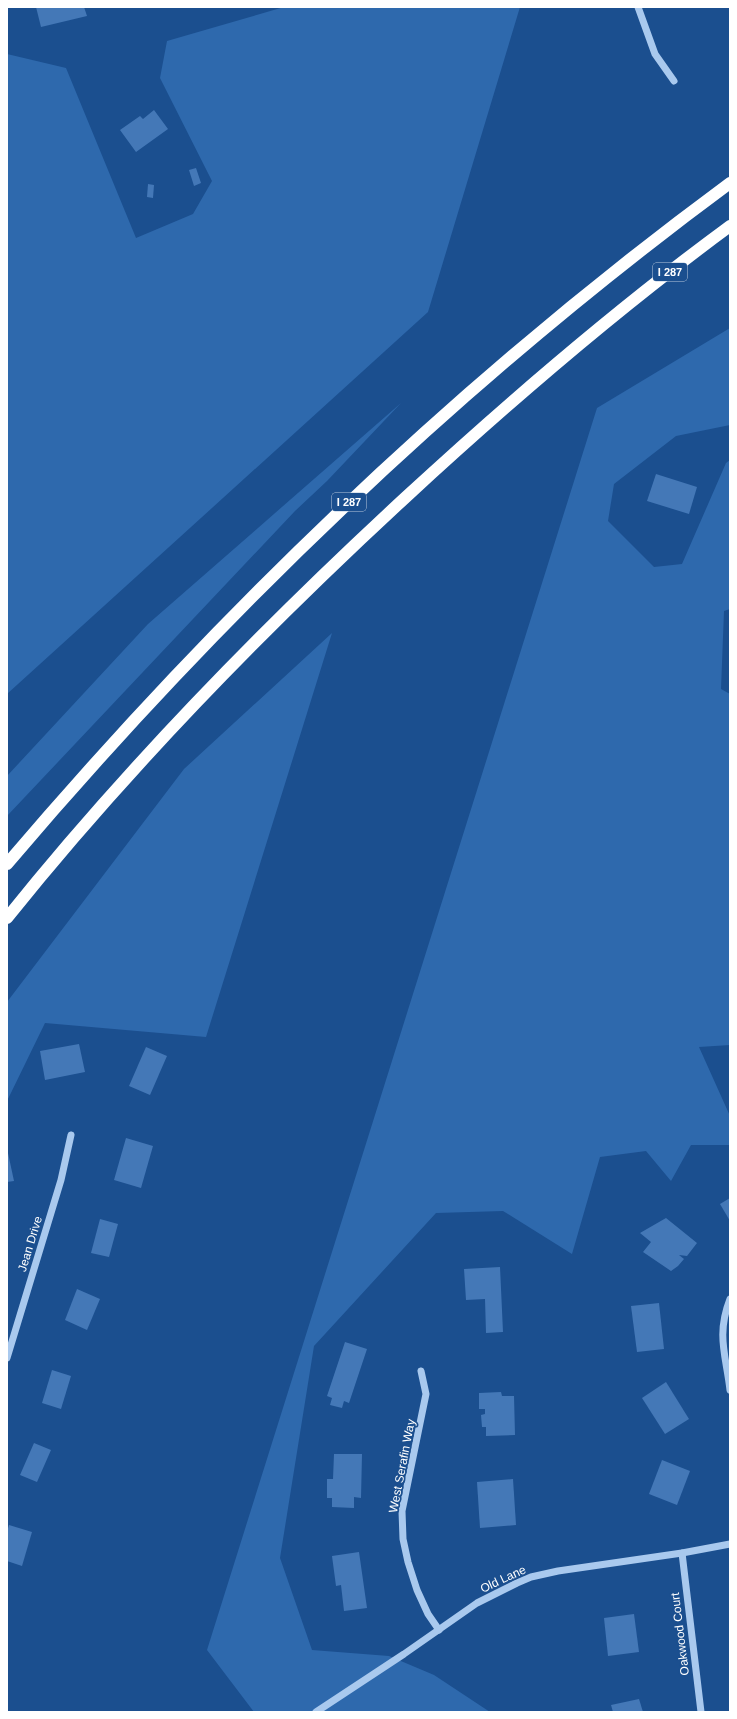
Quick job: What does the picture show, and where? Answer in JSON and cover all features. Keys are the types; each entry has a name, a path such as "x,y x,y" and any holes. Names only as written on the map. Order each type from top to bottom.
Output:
{"highway":[{"name":"I 287","path":"7,864 92,766 190,660 247,601 351,501 456,405 518,351 634,256 730,183"},
{"name":"I 287","path":"7,918 98,811 162,740 319,578 429,476 540,377 655,283 730,226"}],"street":[{"path":"638,7 655,54 674,81"},
{"name":"Jean Drive","path":"7,1358 62,1180 71,1135"},
{"path":"730,1299 724,1314 722,1340 730,1390"},
{"name":"West Serafin Way","path":"421,1372 426,1394 402,1511 403,1539 408,1562 417,1590 428,1614 439,1630"},
{"name":"Old Lane","path":"316,1712 477,1603 516,1583 531,1577 558,1571 682,1553 730,1544"},
{"name":"Oakwood Court","path":"682,1553 701,1712"}],"shaded area":[{"path":"284,7 520,7 428,312 7,694 7,54 66,68 136,238 193,214 212,181 160,78 167,41"},
{"path":"730,328 730,425 676,436 614,484 608,521 654,567 682,564 726,463 730,460 730,609 724,611 721,689 730,694 730,1045 699,1047 730,1116 730,1145 691,1145 671,1181 646,1151 600,1157 572,1254 503,1211 436,1213 314,1346 280,1558 312,1650 389,1656 434,1675 490,1712 254,1712 207,1650 597,408"},
{"path":"401,403 327,481 295,511 7,816 7,776 148,624"},
{"path":"332,633 206,1037 45,1023 7,1101 7,1002 184,769"}],"building":[{"path":"36,7 84,7 87,16 41,27"},
{"path":"154,110 168,129 136,152 120,130 140,116 143,119"},
{"path":"196,168 201,183 194,186 189,170"},
{"path":"148,184 154,185 153,198 147,197"},
{"path":"656,474 697,487 689,514 647,501"},
{"path":"79,1044 85,1072 45,1080 40,1051"},
{"path":"146,1047 167,1056 150,1095 129,1086"},
{"path":"126,1138 153,1146 141,1188 114,1180"},
{"path":"7,1153 14,1181 7,1182"},
{"path":"730,1198 730,1221 720,1204"},
{"path":"666,1218 697,1243 687,1256 679,1255 684,1259 671,1271 643,1252 651,1242 640,1233"},
{"path":"100,1219 118,1224 109,1257 91,1253"},
{"path":"500,1267 503,1332 486,1333 485,1299 466,1300 464,1269"},
{"path":"77,1289 100,1299 87,1330 65,1320"},
{"path":"659,1303 664,1349 637,1352 631,1306"},
{"path":"345,1342 367,1349 349,1403 344,1401 342,1408 330,1405 332,1398 327,1396"},
{"path":"52,1370 71,1376 61,1409 42,1403"},
{"path":"666,1382 689,1419 665,1434 642,1398"},
{"path":"501,1392 502,1396 514,1396 515,1435 486,1436 486,1427 482,1427 481,1415 485,1414 485,1409 479,1409 479,1393"},
{"path":"34,1443 51,1450 37,1482 20,1475"},
{"path":"334,1454 362,1454 361,1498 354,1497 354,1508 332,1507 332,1498 327,1498 327,1479 333,1479"},
{"path":"662,1460 690,1471 677,1505 649,1494"},
{"path":"513,1479 516,1525 480,1528 477,1482"},
{"path":"9,1525 32,1532 22,1566 7,1561 7,1532"},
{"path":"359,1552 367,1608 344,1611 341,1585 336,1586 332,1556"},
{"path":"634,1614 639,1652 608,1656 604,1618"},
{"path":"639,1699 643,1712 613,1712 611,1705"}]}
